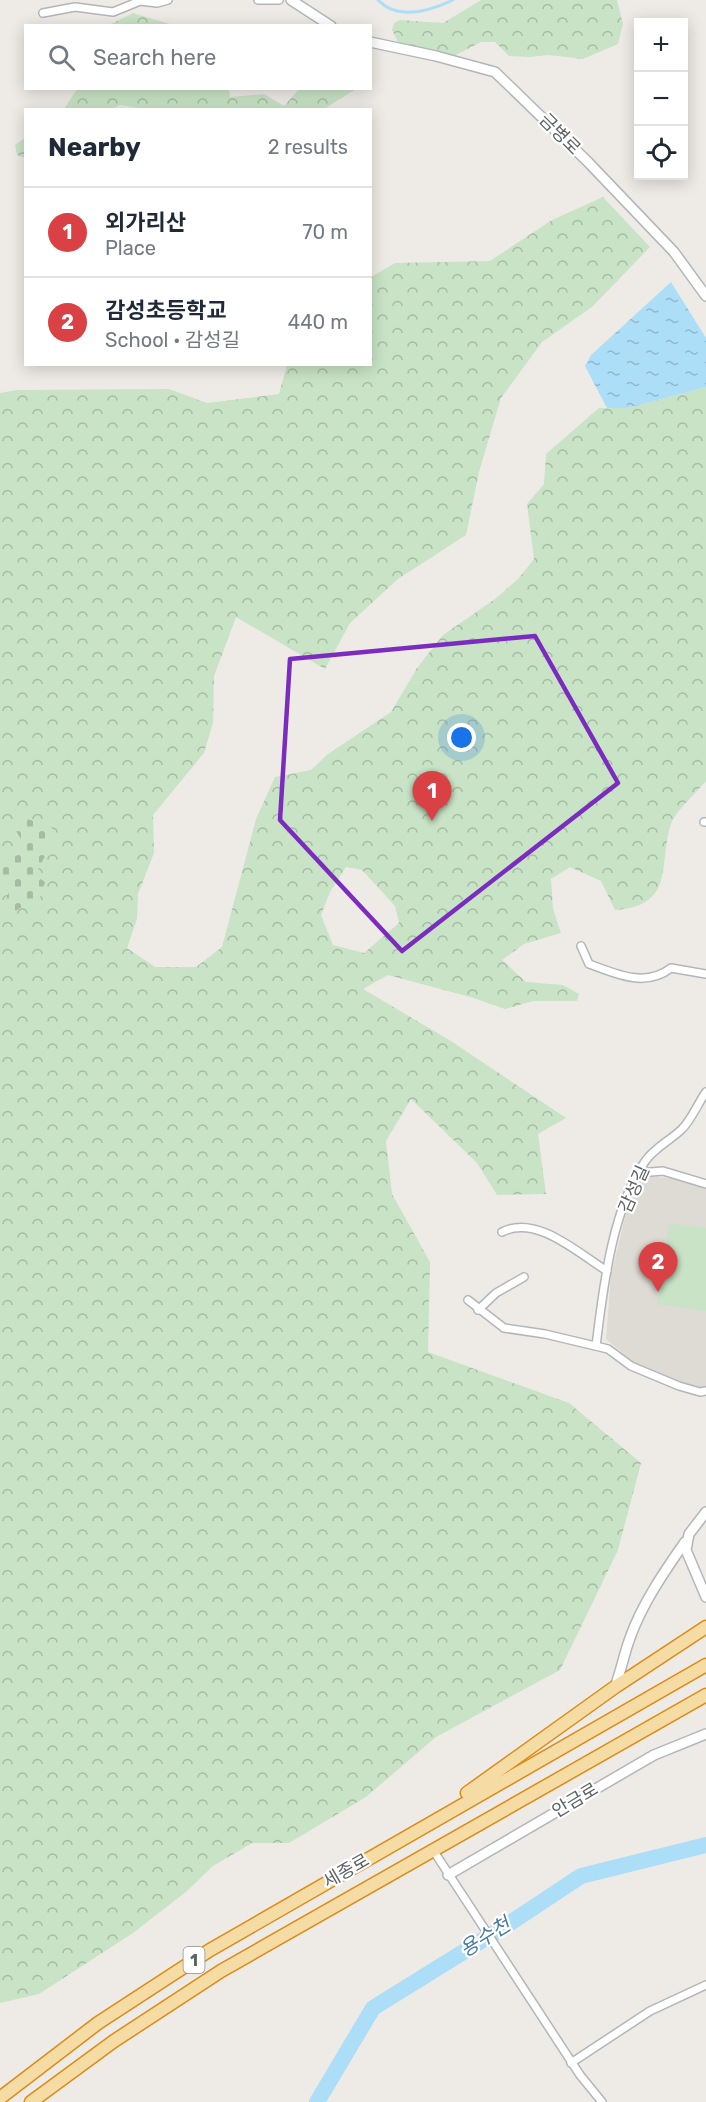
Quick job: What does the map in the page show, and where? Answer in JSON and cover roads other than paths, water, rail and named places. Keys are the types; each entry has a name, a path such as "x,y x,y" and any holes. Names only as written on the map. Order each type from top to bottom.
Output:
{"highway":[{"path":"400,1840 615,1687 706,1627"},
{"name":"세종로","path":"0,2098 98,2023 159,1982 400,1840 706,1665"},
{"name":"세종로","path":"31,2102 114,2041 221,1971 706,1695"}],"street":[{"path":"43,13 75,7 113,12 140,1 156,3 168,0"},
{"path":"258,0 279,0"},
{"path":"291,0 328,24"},
{"name":"금병로","path":"372,42 495,72 646,221 674,252 706,296"},
{"path":"582,946 589,964 621,976 653,979 671,968 706,974"},
{"name":"감성길","path":"596,1346 607,1271 626,1199 638,1173 656,1148 682,1129 706,1092"},
{"path":"638,1173 663,1171 706,1184"},
{"path":"502,1232 514,1226 537,1227 607,1271"},
{"path":"478,1310 496,1293 524,1277"},
{"path":"468,1300 504,1328 608,1349 631,1366 655,1377 700,1392 706,1391"},
{"path":"615,1687 629,1640 641,1613 664,1571 706,1512"},
{"path":"685,1542 686,1550 706,1597"},
{"name":"안금로","path":"448,1875 654,1755 706,1734"},
{"path":"433,1850 571,2062 602,2102"},
{"path":"571,2062 650,2011 706,1985"}],"water":[{"path":"671,282 706,338 706,387 628,408 607,408 585,366 591,355"}],"waterway":[{"path":"378,0 386,6 404,12 434,8 453,0"},
{"name":"용수천","path":"317,2102 373,2008 581,1876 706,1845"}],"place":[{"name":"외가리산","path":"432,821"},
{"name":"감성초등학교","path":"658,1292"}]}
